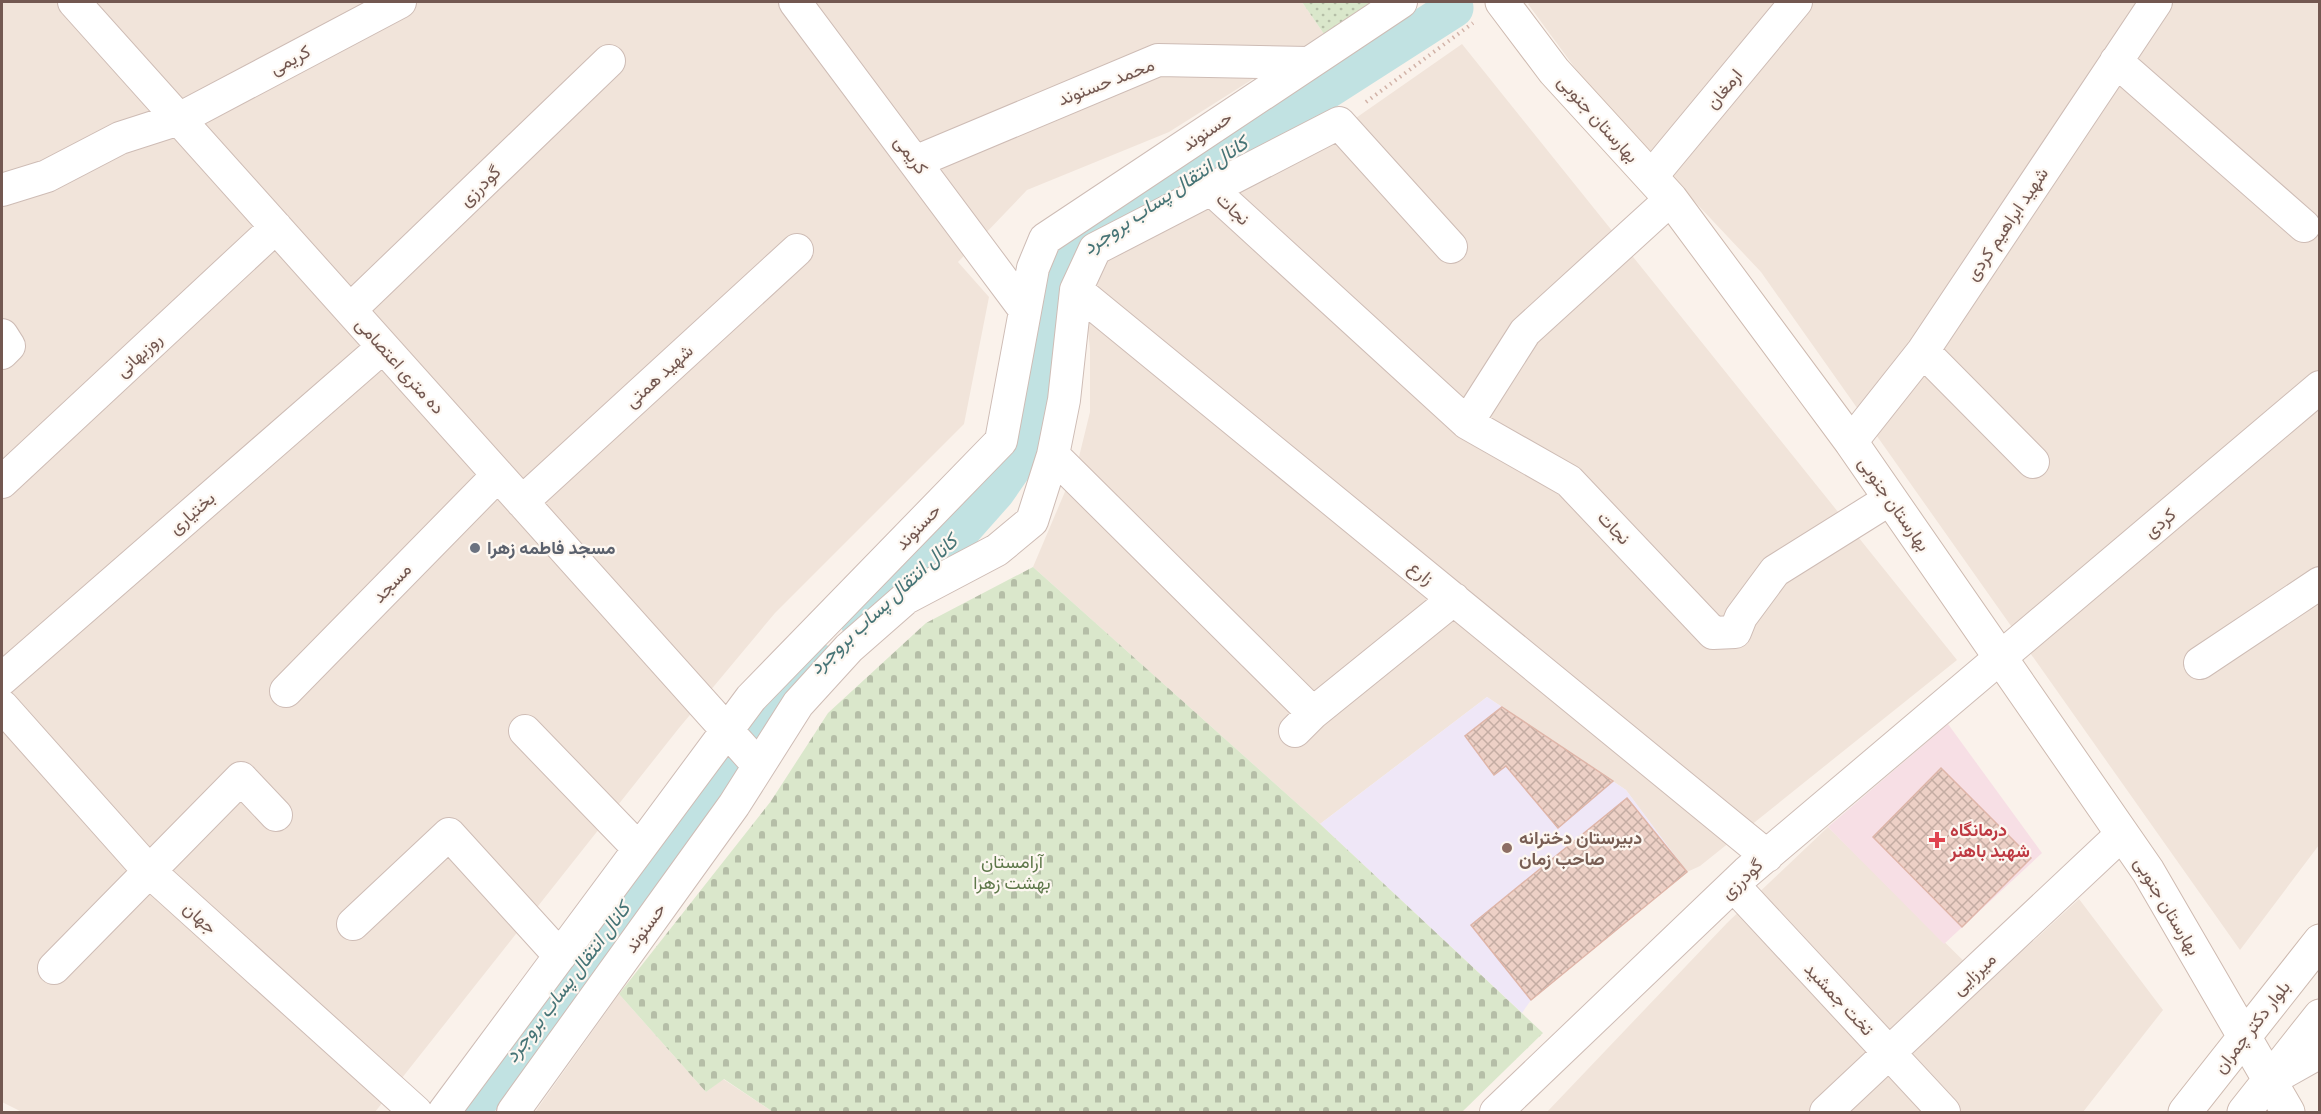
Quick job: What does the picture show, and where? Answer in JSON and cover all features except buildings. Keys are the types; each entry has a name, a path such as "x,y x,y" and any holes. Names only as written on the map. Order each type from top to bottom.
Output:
{"street":[{"name":"ده متری اعتصامی","path":"74,2 758,765"},
{"name":"کریمی","path":"2,190 47,176 120,138 179,119 400,2"},
{"name":"کریمی","path":"795,2 1025,310"},
{"name":"حسنوند","path":"444,1113 751,698 1001,441 1033,268 1045,239 1401,2"},
{"name":"ارمغان","path":"1661,188 1796,2"},
{"name":"شهید ابراهیم کردی","path":"1851,441 1923,351 2156,2"},
{"name":"بهارستان جنوبی","path":"1489,11 1554,70 1661,188 1851,441 2148,871 2288,1113"},
{"name":"محمد حسنوند","path":"915,162 1158,60 1308,63"},
{"name":"گودرزی","path":"350,310 609,61"},
{"path":"2116,61 2304,226"},
{"name":"حسنوند","path":"513,1113 734,805 798,704 857,641 906,598 997,550 1032,521 1053,455 1064,400 1076,290 1095,249 1339,123"},
{"path":"1339,123 1451,247"},
{"path":"1467,423 1525,332 1661,188"},
{"name":"نجات","path":"1211,189 1467,423 1569,481 1713,633 1735,632 1741,617 1775,571 1890,499"},
{"name":"روزبهانی","path":"2,482 276,227"},
{"name":"شهید همتی","path":"522,502 797,250"},
{"name":"زارع","path":"1076,290 1767,856"},
{"path":"2,335 9,346 2,353"},
{"name":"بختیاری","path":"2,679 383,347"},
{"path":"1923,351 2033,462"},
{"name":"کردی","path":"2000,658 2316,399"},
{"path":"1053,455 1304,722 1454,599"},
{"name":"مسجد","path":"286,691 498,475"},
{"path":"2200,663 2319,583"},
{"name":"گودرزی","path":"1496,1113 1767,856 2000,658"},
{"name":"جهان","path":"2,706 149,871 416,1113"},
{"path":"525,731 639,849"},
{"path":"54,968 241,778 276,815"},
{"path":"353,924 449,834 560,956"},
{"name":"میرزایی","path":"1826,1113 2122,834"},
{"name":"تخت جمشید","path":"1734,886 1944,1113"},
{"name":"بلوار دکتر چمران","path":"2185,1113 2319,941"},
{"path":"2244,1113 2319,1016"},
{"path":"2269,1081 2319,1052"}],"path":[{"path":"1339,123 1489,11"}],"shaded area":[{"path":"2,2 1302,2 1324,34 1169,132 1027,190 958,262 989,297 964,424 775,613 679,728 375,1112 22,1112 2,1102"},
{"path":"1531,2 2319,2 2319,845 2240,950 1761,272 1597,98 1528,4"},
{"path":"1462,44 1957,660 1700,866 1687,872 1626,790 1487,697 1320,824 1033,567 1078,461 1090,412 1090,349 1086,312 1102,258 1297,159"},
{"name":"دبیرستان دخترانه صاحب زمان","path":"1487,697 1626,790 1687,872 1531,1000 1522,1013 1320,824"},
{"name":"درمانگاه شهید باهنر","path":"1948,724 2042,853 1944,944 1828,827"},
{"path":"1828,827 1987,984 2079,899 2163,1010 2083,1112 1547,1112 1727,923"},
{"path":"619,994 706,1092 723,1079 773,1112 535,1112"}],"green space":[{"path":"1302,2 1371,2 1324,34"},
{"name":"آرامستان بهشت زهرا","path":"1033,567 1320,824 1543,1033 1462,1112 773,1112 724,1079 706,1092 619,994 771,801 828,713 926,623"}],"waterway":[{"name":"کانال انتقال پساب بروجرد","path":"860,622 901,581 949,544 996,491 1025,449 1058,284 1069,261 1088,243 1454,8"},
{"name":"کانال انتقال پساب بروجرد","path":"752,731 819,663"},
{"name":"کانال انتقال پساب بروجرد","path":"470,1112 729,765"}],"place":[{"name":"مسجد فاطمه زهرا","path":"475,548"},
{"name":"درمانگاه شهید باهنر","path":"1937,840"},
{"name":"دبیرستان دخترانه صاحب زمان","path":"1507,848"}]}
